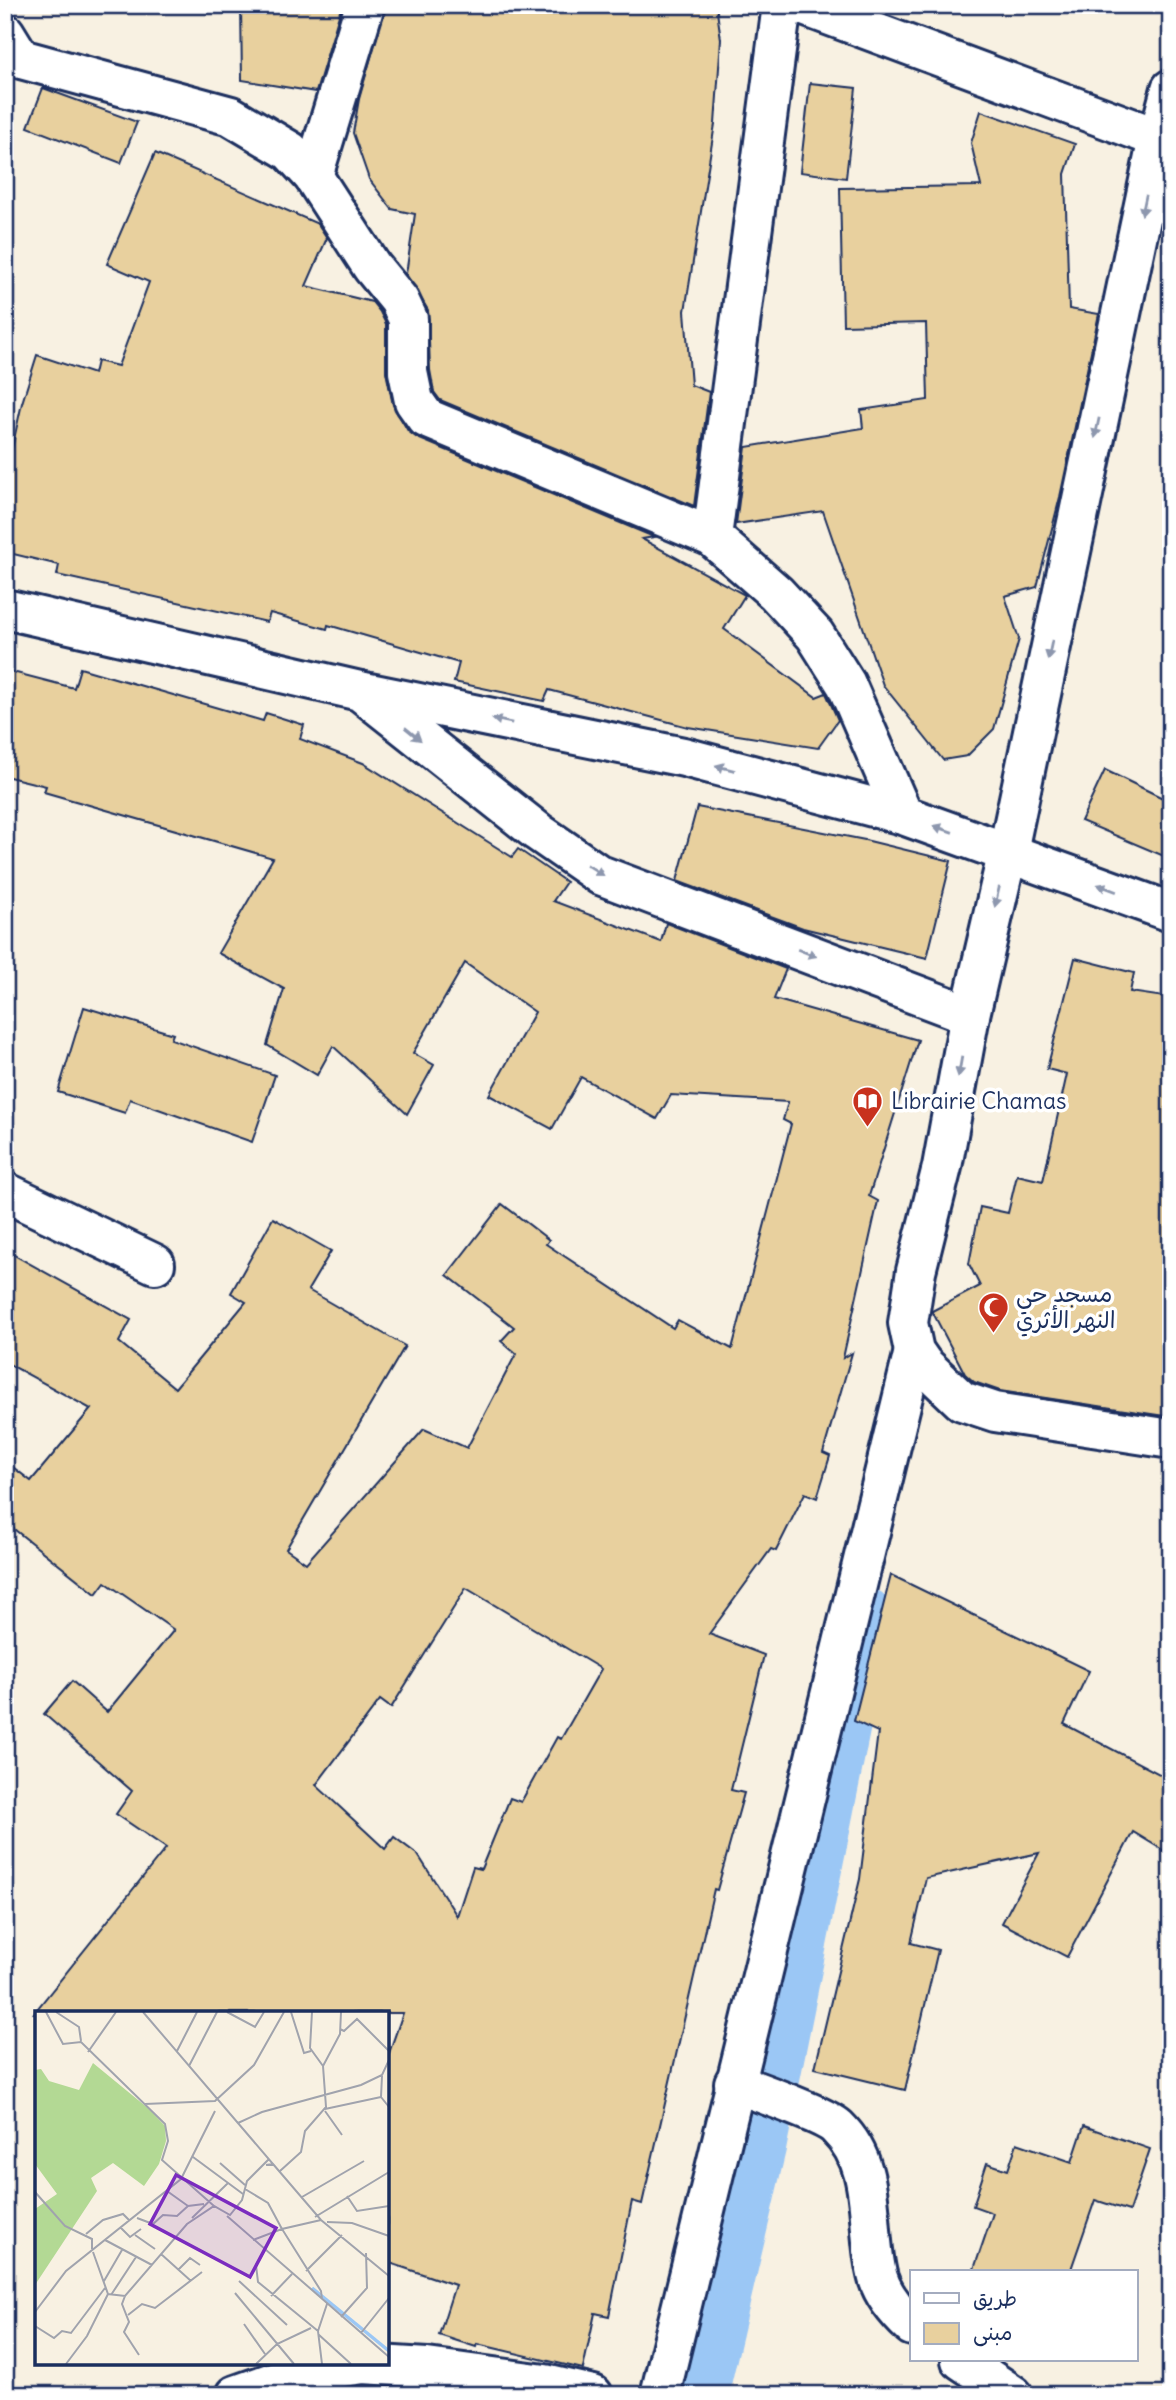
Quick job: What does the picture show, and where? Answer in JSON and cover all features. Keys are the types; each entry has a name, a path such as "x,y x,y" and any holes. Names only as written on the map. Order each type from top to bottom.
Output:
{"street":[{"path":"313,176 365,5"},
{"path":"712,537 782,5"},
{"path":"801,5 1164,139"},
{"path":"5,33 21,59 232,116 290,151 313,176 372,267 399,300 408,319 408,372 414,401 426,418 712,537 776,593 815,635 846,684 903,815"},
{"path":"1171,89 1164,139 970,1015 942,1167 916,1270 908,1323 914,1351 923,1364 962,1401 995,1412 1171,1439"},
{"path":"5,609 360,691 684,757 903,815 1171,912"},
{"path":"360,691 538,832 600,875 970,1015"},
{"path":"5,1192 155,1264"},
{"path":"660,2395 749,2089 914,1351"},
{"path":"749,2089 836,2125 855,2152 865,2179 878,2279 896,2312 910,2324"},
{"path":"964,2362 1013,2395"},
{"path":"236,2395 293,2375 357,2365"},
{"path":"379,2365 427,2368 545,2384 593,2395"}],"building":[{"path":"241,5 342,5 316,92 242,80"},
{"path":"386,5 716,5 721,39 715,124 685,311 691,385 709,392 694,506 440,400 434,392 430,370 428,310 406,274 415,214 392,209 369,179 353,133 359,99"},
{"path":"810,83 856,88 846,178 800,172"},
{"path":"43,88 137,122 121,163 28,127"},
{"path":"981,111 1075,144 1065,174 1069,309 1099,314 1060,497 1037,587 1005,596 1019,639 994,729 967,756 943,760 883,685 823,511 736,524 746,447 863,428 861,410 928,400 926,323 843,325 840,188 981,186 971,143"},
{"path":"155,153 318,224 327,238 306,286 372,302 380,312 386,324 386,372 393,405 408,431 417,438 654,537 642,539 745,595 724,629 816,697 826,693 838,720 818,748 688,727 549,690 544,701 454,682 459,663 328,625 327,629 270,613 267,622 57,575 59,565 5,552 5,480 22,403 37,355 94,374 97,361 118,366 149,282 107,264"},
{"path":"80,668 263,721 266,713 304,725 300,739 363,763 512,857 518,849 566,882 553,901 661,942 666,923 786,969 774,999 918,1040 869,1196 878,1201 843,1358 852,1353 823,1453 830,1456 817,1498 805,1493 776,1551 771,1549 709,1634 764,1655 731,1790 744,1793 717,1890 714,1889 642,2204 632,2201 609,2316 595,2313 583,2369 477,2344 476,2347 439,2335 455,2285 388,2262 388,2056 403,2013 36,2011 166,1848 116,1814 132,1791 44,1714 72,1681 107,1712 174,1630 105,1582 96,1594 5,1522 5,1461 31,1481 91,1409 5,1362 5,1250 131,1320 119,1342 175,1388 246,1302 231,1293 273,1218 331,1251 308,1290 405,1346 286,1549 306,1563 424,1429 467,1448 516,1354 501,1341 514,1327 447,1275 502,1204 549,1240 546,1244 673,1328 678,1320 732,1349 791,1124 783,1120 788,1102 671,1095 657,1119 581,1077 552,1129 489,1095 535,1012 465,963 413,1053 434,1065 407,1114 333,1046 317,1075 267,1045 284,989 218,953 273,858 44,792 46,786 5,776 5,670 74,688","holes":["466,1588 601,1669 561,1739 557,1737 521,1802 510,1798 481,1869 473,1867 457,1916 418,1855 394,1837 385,1849 316,1785 380,1700 391,1708"]},
{"path":"1105,770 1171,802 1171,859 1081,821"},
{"path":"697,807 865,840 951,861 927,958 803,928 677,881"},
{"path":"1075,958 1134,973 1130,992 1171,998 1171,1417 1000,1391 974,1382 965,1374 932,1311 980,1286 969,1264 980,1207 1008,1213 1017,1175 1043,1181 1067,1074 1047,1069"},
{"path":"84,1007 173,1034 171,1039 275,1075 252,1142 130,1099 125,1113 58,1092"},
{"path":"891,1575 1089,1671 1064,1724 1171,1780 1171,1855 1133,1832 1067,1957 1002,1923 1039,1853 926,1878 911,1943 938,1950 905,2090 815,2068 860,1879 878,1732 854,1721"},
{"path":"1084,2126 1150,2149 1129,2211 1095,2200 1071,2270 974,2270 993,2213 973,2206 987,2163 1008,2170 1017,2143 1072,2162"}],"waterway":[{"path":"702,2395 761,2143 867,1614"}],"place":[{"name":"Librairie Chamas","path":"868,1128"},
{"name":"مسجد حي النهر الأثري","path":"993,1334"}]}
